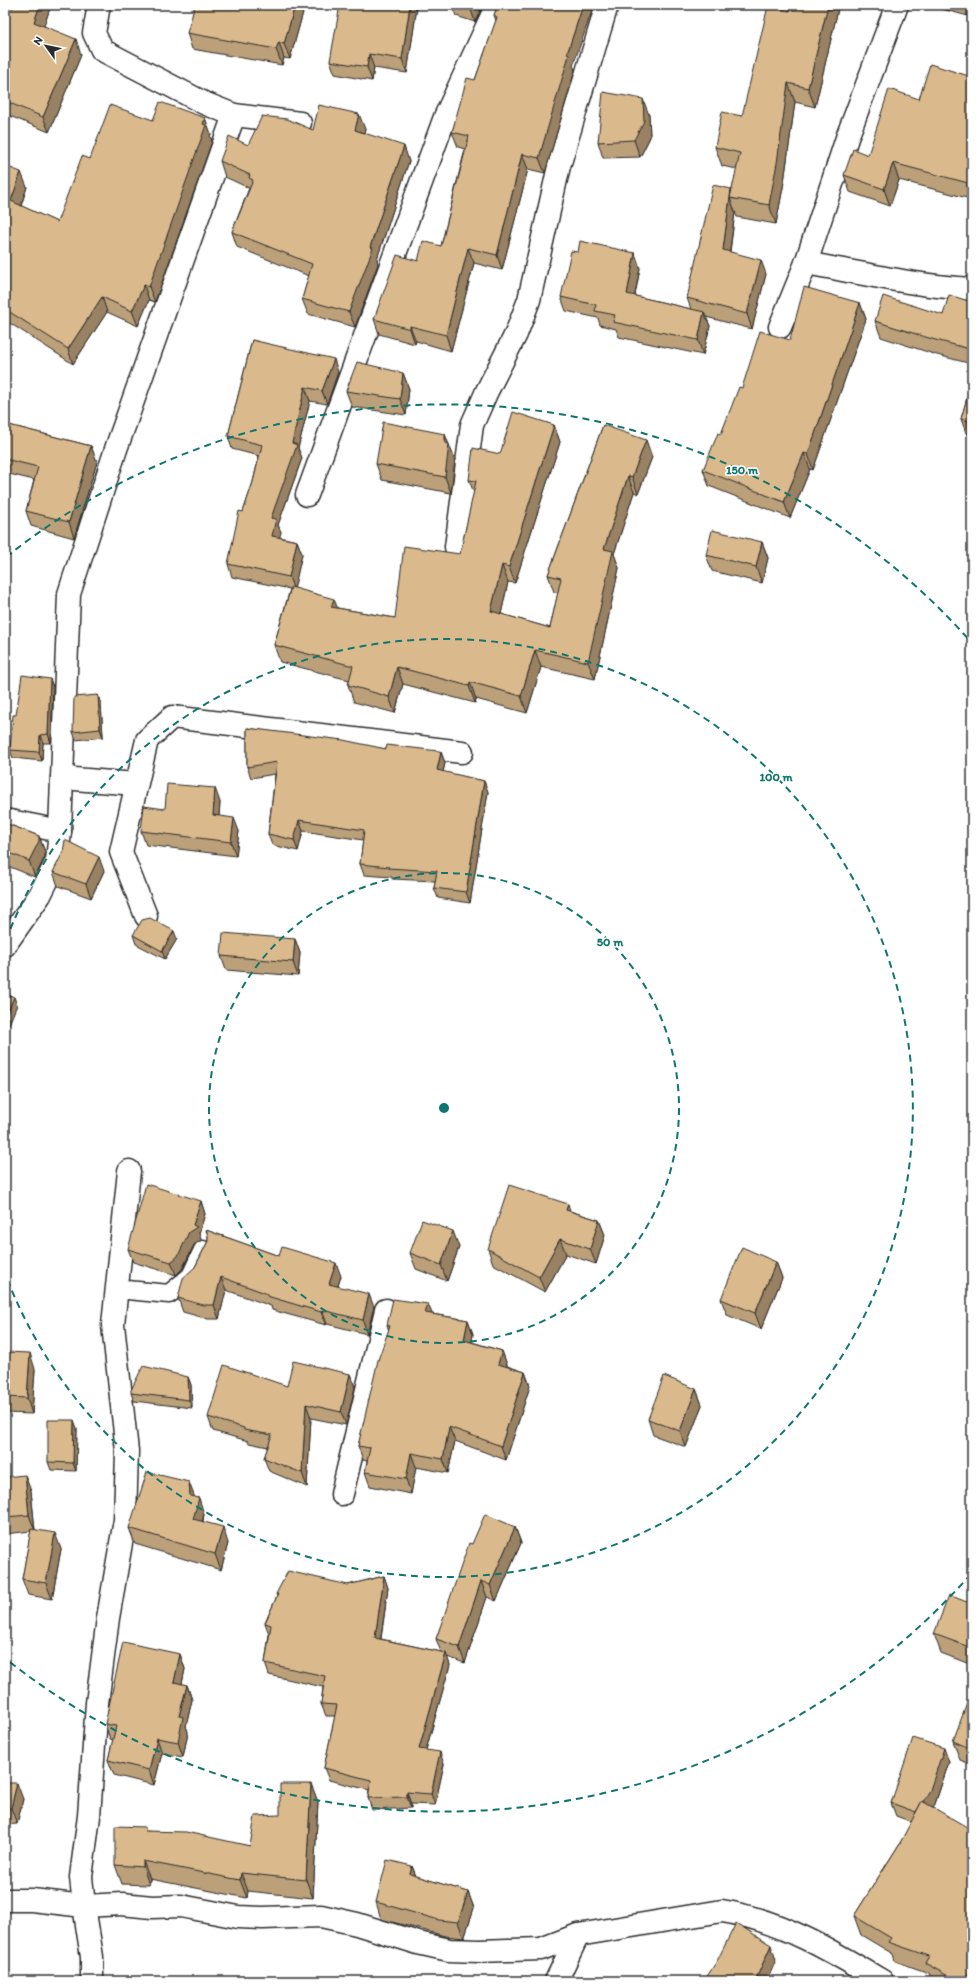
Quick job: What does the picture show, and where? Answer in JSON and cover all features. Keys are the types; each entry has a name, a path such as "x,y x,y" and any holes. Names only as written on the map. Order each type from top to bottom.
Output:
{"street":[{"path":"99,5 94,33 102,50 204,103 234,115 300,123"},
{"path":"307,495 445,117 497,5"},
{"path":"456,547 472,425 487,391 516,334 528,300 559,166 606,5"},
{"path":"780,327 806,263 848,135 896,5"},
{"path":"5,946 40,895 57,861 60,831 69,594 116,449 234,115"},
{"path":"806,263 878,277 948,288 972,289"},
{"path":"146,916 121,852 147,740 172,718 462,752"},
{"path":"62,778 136,784"},
{"path":"5,820 60,831"},
{"path":"92,1981 92,1957 81,1878 89,1816 96,1703 108,1618 125,1520 128,1451 113,1325 129,1171"},
{"path":"342,1494 386,1310"},
{"path":"5,1900 32,1900 84,1906 122,1904 152,1907 181,1906 238,1917 264,1918 321,1916 357,1924 418,1943 449,1950 479,1951 541,1949 578,1935 722,1911 780,1926 882,1981"},
{"path":"556,1981 578,1935"}],"lane":[{"path":"117,1289 169,1294 190,1276 203,1250"}],"building":[{"path":"15,5 40,5 34,22 76,39 43,117 5,101 5,6 13,8"},
{"path":"195,5 295,5 284,44 279,42 276,49 187,33"},
{"path":"340,5 410,5 402,59 369,54 367,67 330,61"},
{"path":"498,5 583,5 567,54 569,55 539,158 522,154 497,255 468,248 446,335 410,326 410,329 374,319 397,255 418,261 423,241 441,246 469,136 452,132 467,78 475,80 497,17 494,15"},
{"path":"791,5 828,5 808,88 788,83 777,163 769,205 730,198 740,153 715,147 722,112 742,116 768,6 790,11"},
{"path":"930,64 972,77 972,188 967,187 968,183 893,163 884,189 844,175 853,149 868,155 889,89 919,99"},
{"path":"603,92 643,99 644,121 634,140 598,142"},
{"path":"160,102 205,118 203,124 206,125 149,287 144,285 132,311 102,297 68,349 5,309 5,166 21,172 11,201 57,222 82,156 90,159 110,105 153,120"},
{"path":"319,105 359,114 355,130 404,146 370,247 373,248 349,312 302,299 312,264 232,232 253,180 249,178 250,175 220,161 229,136 248,145 262,116 287,119 313,130"},
{"path":"713,185 731,189 723,250 761,260 747,314 687,298"},
{"path":"580,241 635,253 627,294 704,312 698,340 613,322 615,315 595,311 596,305 561,297 571,251 578,252"},
{"path":"804,287 860,303 808,454 804,453 784,502 703,470 718,433 721,434 739,387 742,388 760,331 790,340"},
{"path":"949,295 972,302 972,342 970,349 875,321 883,296 943,315"},
{"path":"252,340 334,359 322,391 305,387 292,443 297,445 271,518 276,519 272,536 297,541 289,577 228,564 239,511 243,512 253,482 262,445 228,436"},
{"path":"357,362 403,373 400,399 346,391"},
{"path":"972,380 972,422 961,419"},
{"path":"513,412 554,425 509,567 502,565 491,611 550,628 561,578 548,575 603,425 646,440 632,477 628,476 604,549 613,551 588,662 535,650 521,696 470,682 469,686 397,667 389,697 348,685 353,666 274,645 291,587 334,599 331,607 395,618 404,546 460,554 476,481 469,480 473,448 500,454"},
{"path":"383,422 445,434 445,443 449,444 445,477 376,464"},
{"path":"5,424 91,446 69,522 26,511 38,467 5,459"},
{"path":"712,530 762,542 756,567 706,555"},
{"path":"22,675 50,679 48,734 40,735 39,752 10,750 13,715 16,715"},
{"path":"98,695 100,729 73,732 74,697"},
{"path":"247,728 343,740 386,749 387,745 439,751 441,752 437,770 484,781 466,892 434,888 437,871 388,868 389,867 360,864 364,830 299,820 294,840 268,834 277,762 247,767"},
{"path":"167,784 215,788 213,815 234,818 231,842 141,831 144,806 165,809"},
{"path":"5,823 39,836 39,841 29,861 5,851"},
{"path":"65,840 99,857 86,884 53,872 63,852"},
{"path":"150,918 174,931 162,951 133,935 142,920"},
{"path":"223,933 295,939 293,962 221,956"},
{"path":"5,993 14,997 5,1018"},
{"path":"146,1184 201,1201 193,1225 197,1227 189,1232 178,1256 171,1262 128,1249"},
{"path":"509,1185 568,1204 566,1210 599,1220 590,1249 560,1239 539,1277 488,1249"},
{"path":"422,1220 453,1231 441,1265 410,1253"},
{"path":"206,1230 279,1256 282,1247 336,1263 329,1284 369,1294 363,1320 322,1310 321,1312 267,1296 268,1294 221,1277 214,1305 203,1305 178,1298 183,1278 195,1267 208,1241"},
{"path":"742,1247 776,1262 755,1313 721,1299"},
{"path":"393,1299 428,1304 425,1313 468,1320 464,1340 502,1351 498,1364 525,1372 501,1446 449,1427 443,1459 411,1453 406,1479 365,1472 370,1448 358,1446 378,1360 390,1326 387,1325"},
{"path":"5,1352 30,1353 27,1398 5,1397"},
{"path":"293,1361 350,1374 341,1412 306,1404 302,1473 264,1458 272,1435 244,1430 244,1428 208,1417 224,1365 287,1386"},
{"path":"143,1366 188,1377 189,1400 131,1393 131,1390"},
{"path":"664,1376 696,1389 680,1431 648,1419"},
{"path":"48,1420 74,1420 73,1463 48,1462"},
{"path":"147,1472 189,1482 190,1496 199,1498 193,1519 223,1527 215,1554 129,1528"},
{"path":"25,1475 29,1515 5,1517 5,1477"},
{"path":"485,1514 515,1527 490,1585 481,1581 459,1647 436,1639 469,1543 472,1544"},
{"path":"31,1529 55,1533 46,1583 22,1579"},
{"path":"288,1571 348,1585 384,1576 375,1638 446,1653 419,1749 440,1752 431,1794 407,1792 407,1797 368,1798 371,1780 324,1768 337,1705 321,1704 325,1676 265,1663 271,1625 265,1623 278,1594 276,1594"},
{"path":"949,1595 972,1604 972,1648 934,1634"},
{"path":"123,1642 180,1654 174,1682 187,1685 179,1716 183,1717 178,1742 157,1738 149,1770 108,1760 116,1726 105,1724"},
{"path":"969,1698 972,1699 972,1749 953,1741"},
{"path":"913,1738 944,1748 930,1790 916,1812 891,1803"},
{"path":"5,1783 17,1783 11,1808 5,1809"},
{"path":"280,1784 311,1784 306,1880 241,1873 240,1880 143,1861 143,1867 115,1865 115,1826 145,1827 145,1831 186,1832 250,1846 255,1816 280,1815"},
{"path":"922,1801 972,1830 972,1967 964,1981 957,1981 925,1963 929,1956 888,1942 891,1938 854,1916 900,1843"},
{"path":"387,1860 412,1866 410,1874 468,1892 458,1922 439,1920 376,1902"},
{"path":"736,1923 771,1945 755,1981 704,1981 717,1961"}]}
